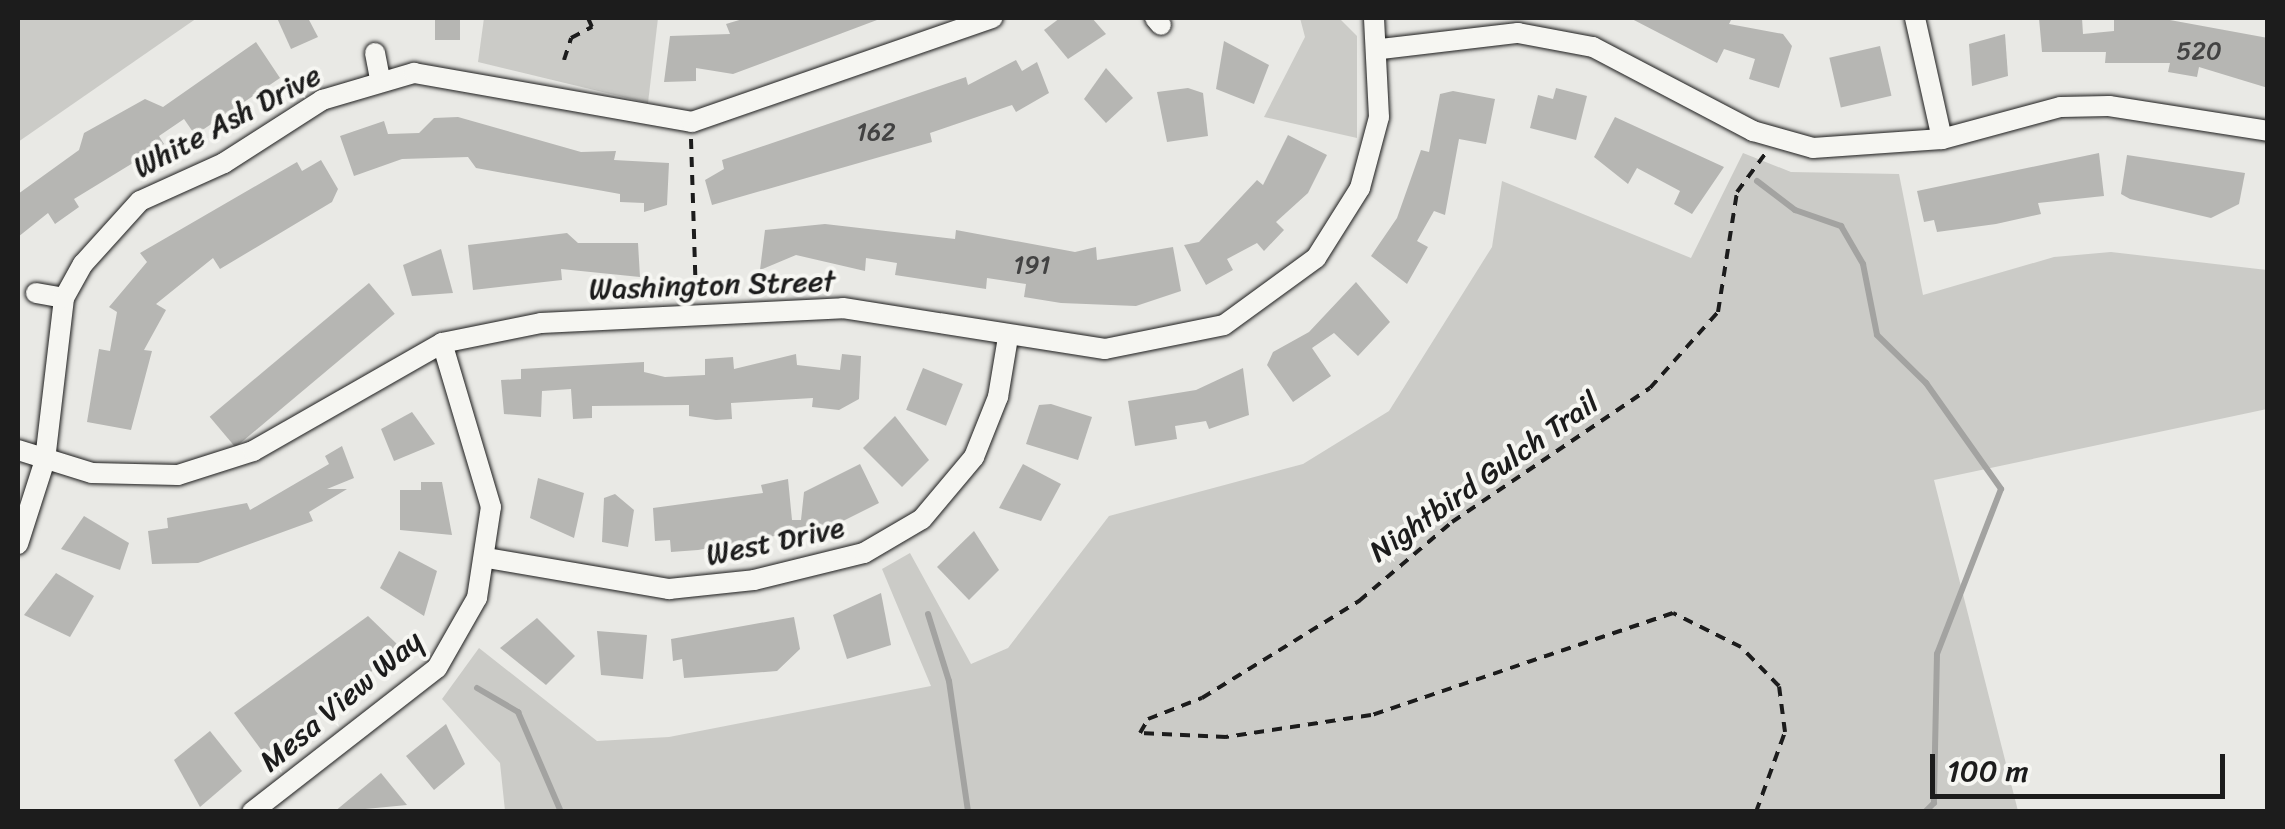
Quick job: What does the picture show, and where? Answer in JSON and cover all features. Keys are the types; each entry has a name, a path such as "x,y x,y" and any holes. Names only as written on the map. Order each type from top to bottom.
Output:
{"street":[{"path":"692,122 992,18"},
{"name":"Washington Street","path":"18,450 45,460 123,476 212,466 442,344 484,329 697,312 843,308 1008,337 1126,348 1224,325 1269,298 1316,258 1360,188 1380,117 1381,49 1374,18"},
{"path":"1915,18 1942,139"},
{"path":"1381,49 1518,33 1593,47 1771,136 1860,150 1942,139 2061,107 2108,106 2268,131"},
{"path":"375,53 380,78"},
{"name":"White Ash Drive","path":"64,298 140,201 224,163 322,100 380,78 479,80 692,122"},
{"path":"18,544 45,460 64,298 36,294"},
{"name":"West Drive","path":"487,558 668,589 754,580 864,553 922,519 974,457 998,397 1008,337"},
{"name":"Mesa View Way","path":"252,812 437,668 463,629 487,558 483,463 442,344"}],"path":[{"path":"564,60 572,38 592,27 588,18"},
{"path":"692,122 697,312"},
{"name":"Nightbird Gulch Trail","path":"1756,812 1786,732 1780,686 1742,647 1674,613 1371,715 1226,737 1140,733 1148,719 1202,698 1359,602 1452,522 1650,388 1718,312 1737,192 1771,136"}],"shaded area":[{"path":"18,18 197,18 18,142"},
{"path":"484,18 658,18 648,103 478,62"},
{"path":"1300,18 1339,18 1357,36 1357,138 1264,117 1305,37"},
{"path":"1743,153 1791,172 1899,174 1923,295 2054,257 2111,252 2267,270 2267,409 1934,480 2018,811 505,811 500,763 442,699 479,648 597,741 669,737 931,686 882,569 910,553 971,664 1008,648 1109,516 1303,464 1389,411 1492,247 1502,181 1691,258"}],"building":[{"path":"277,18 308,18 318,37 291,49"},
{"path":"435,18 460,18 460,40 435,40"},
{"path":"746,18 877,20 733,74 696,68 696,81 664,82 670,36 730,34 726,24"},
{"path":"1060,18 1092,18 1106,34 1068,59 1044,30"},
{"path":"1630,18 1732,18 1729,24 1783,34 1792,46 1779,88 1749,79 1755,59 1724,49 1717,63"},
{"path":"2039,18 2082,18 2083,34 2114,31 2114,18 2159,18 2268,38 2268,88 2199,67 2197,77 2168,72 2170,63 2105,63 2106,52 2042,52"},
{"path":"2005,34 2008,76 1972,86 1969,44"},
{"path":"1224,41 1269,65 1254,104 1216,89"},
{"path":"256,42 280,78 195,135 184,119 159,136 164,144 74,199 79,207 55,224 48,213 18,237 18,194 79,150 84,133 145,99 163,107"},
{"path":"1880,46 1891,96 1841,107 1829,58"},
{"path":"1016,60 1022,71 1037,62 1049,93 1016,112 1012,105 930,133 932,142 712,205 705,180 724,169 722,160 966,77 968,85"},
{"path":"1106,68 1133,98 1106,123 1084,99"},
{"path":"1188,88 1203,93 1208,136 1167,142 1157,92"},
{"path":"1556,88 1587,96 1576,140 1530,128 1538,95 1553,99"},
{"path":"1453,91 1495,99 1486,144 1459,139 1445,215 1434,211 1417,241 1428,247 1407,284 1371,256 1397,218 1421,150 1429,152 1440,94"},
{"path":"458,117 581,152 616,151 614,160 669,163 667,205 644,212 644,203 620,202 620,194 476,168 468,157 402,159 354,176 340,136 384,121 388,134 419,133 434,118"},
{"path":"1615,117 1724,167 1692,214 1674,204 1680,191 1637,168 1628,184 1594,157"},
{"path":"1288,135 1327,155 1308,193 1276,222 1284,230 1264,251 1257,243 1227,259 1233,270 1206,285 1184,245 1199,242 1257,180 1263,185"},
{"path":"2099,153 2104,196 2038,203 2041,214 1996,224 1937,232 1934,220 1924,222 1917,191"},
{"path":"2127,155 2245,173 2239,204 2211,218 2130,199 2121,194"},
{"path":"321,160 338,189 332,202 220,269 213,258 156,304 166,310 144,350 152,351 131,430 87,422 99,349 110,351 117,312 109,307 147,262 140,253 297,162 302,171"},
{"path":"825,224 955,239 956,230 1075,252 1096,247 1097,260 1173,247 1181,291 1136,306 1061,303 1024,297 1026,284 987,278 986,289 895,275 897,263 866,258 865,271 796,255 760,270 765,230"},
{"path":"567,233 578,243 638,243 640,277 561,269 562,280 473,290 468,245"},
{"path":"441,249 453,293 412,296 403,265"},
{"path":"1356,282 1390,322 1358,356 1334,333 1312,348 1331,376 1293,402 1267,365 1273,352 1309,332"},
{"path":"369,283 395,314 235,447 210,417"},
{"path":"796,354 797,365 840,370 842,354 861,356 859,399 839,410 812,407 813,398 731,403 732,419 716,420 689,416 689,405 592,406 592,418 573,419 571,389 542,391 541,417 504,414 501,380 521,379 521,369 644,362 644,372 665,377 705,375 705,359 733,357 734,369"},
{"path":"923,368 963,384 946,426 906,410"},
{"path":"1243,368 1249,415 1209,429 1206,421 1175,426 1177,439 1135,446 1128,401 1196,390"},
{"path":"1051,404 1092,417 1078,460 1026,444 1039,405"},
{"path":"412,412 435,444 394,461 381,429"},
{"path":"895,416 929,460 902,487 863,448"},
{"path":"342,446 354,478 327,489 347,489 309,512 313,521 198,563 152,564 148,531 168,528 167,518 247,503 250,510 329,464 325,456"},
{"path":"860,464 879,503 835,525 698,550 671,552 670,540 655,541 653,508 763,493 761,485 788,479 792,520 801,520 804,492"},
{"path":"1023,464 1061,484 1041,521 999,508"},
{"path":"538,478 584,493 574,538 530,518"},
{"path":"421,482 442,482 452,535 400,530 400,490 421,490"},
{"path":"615,494 634,510 628,547 602,542 604,498"},
{"path":"84,516 129,543 120,570 61,549"},
{"path":"974,531 999,570 969,600 937,567"},
{"path":"399,551 437,571 424,616 380,588"},
{"path":"56,573 94,596 70,637 24,615"},
{"path":"881,593 891,645 847,659 833,615"},
{"path":"368,616 398,645 390,657 265,755 234,713"},
{"path":"794,617 800,649 777,671 684,678 682,659 673,661 671,639"},
{"path":"537,618 575,656 546,685 500,648"},
{"path":"597,631 647,635 643,679 601,675"},
{"path":"446,724 465,764 434,790 406,756"},
{"path":"210,731 242,771 200,807 174,760"},
{"path":"381,773 407,805 334,812"}],"waterway":[{"path":"1757,181 1795,210 1841,226 1863,264 1877,335 1926,383 2001,489 1937,654 1934,803 1925,812"},
{"path":"928,614 949,681 968,812"},
{"path":"477,688 518,712 561,812"}]}
